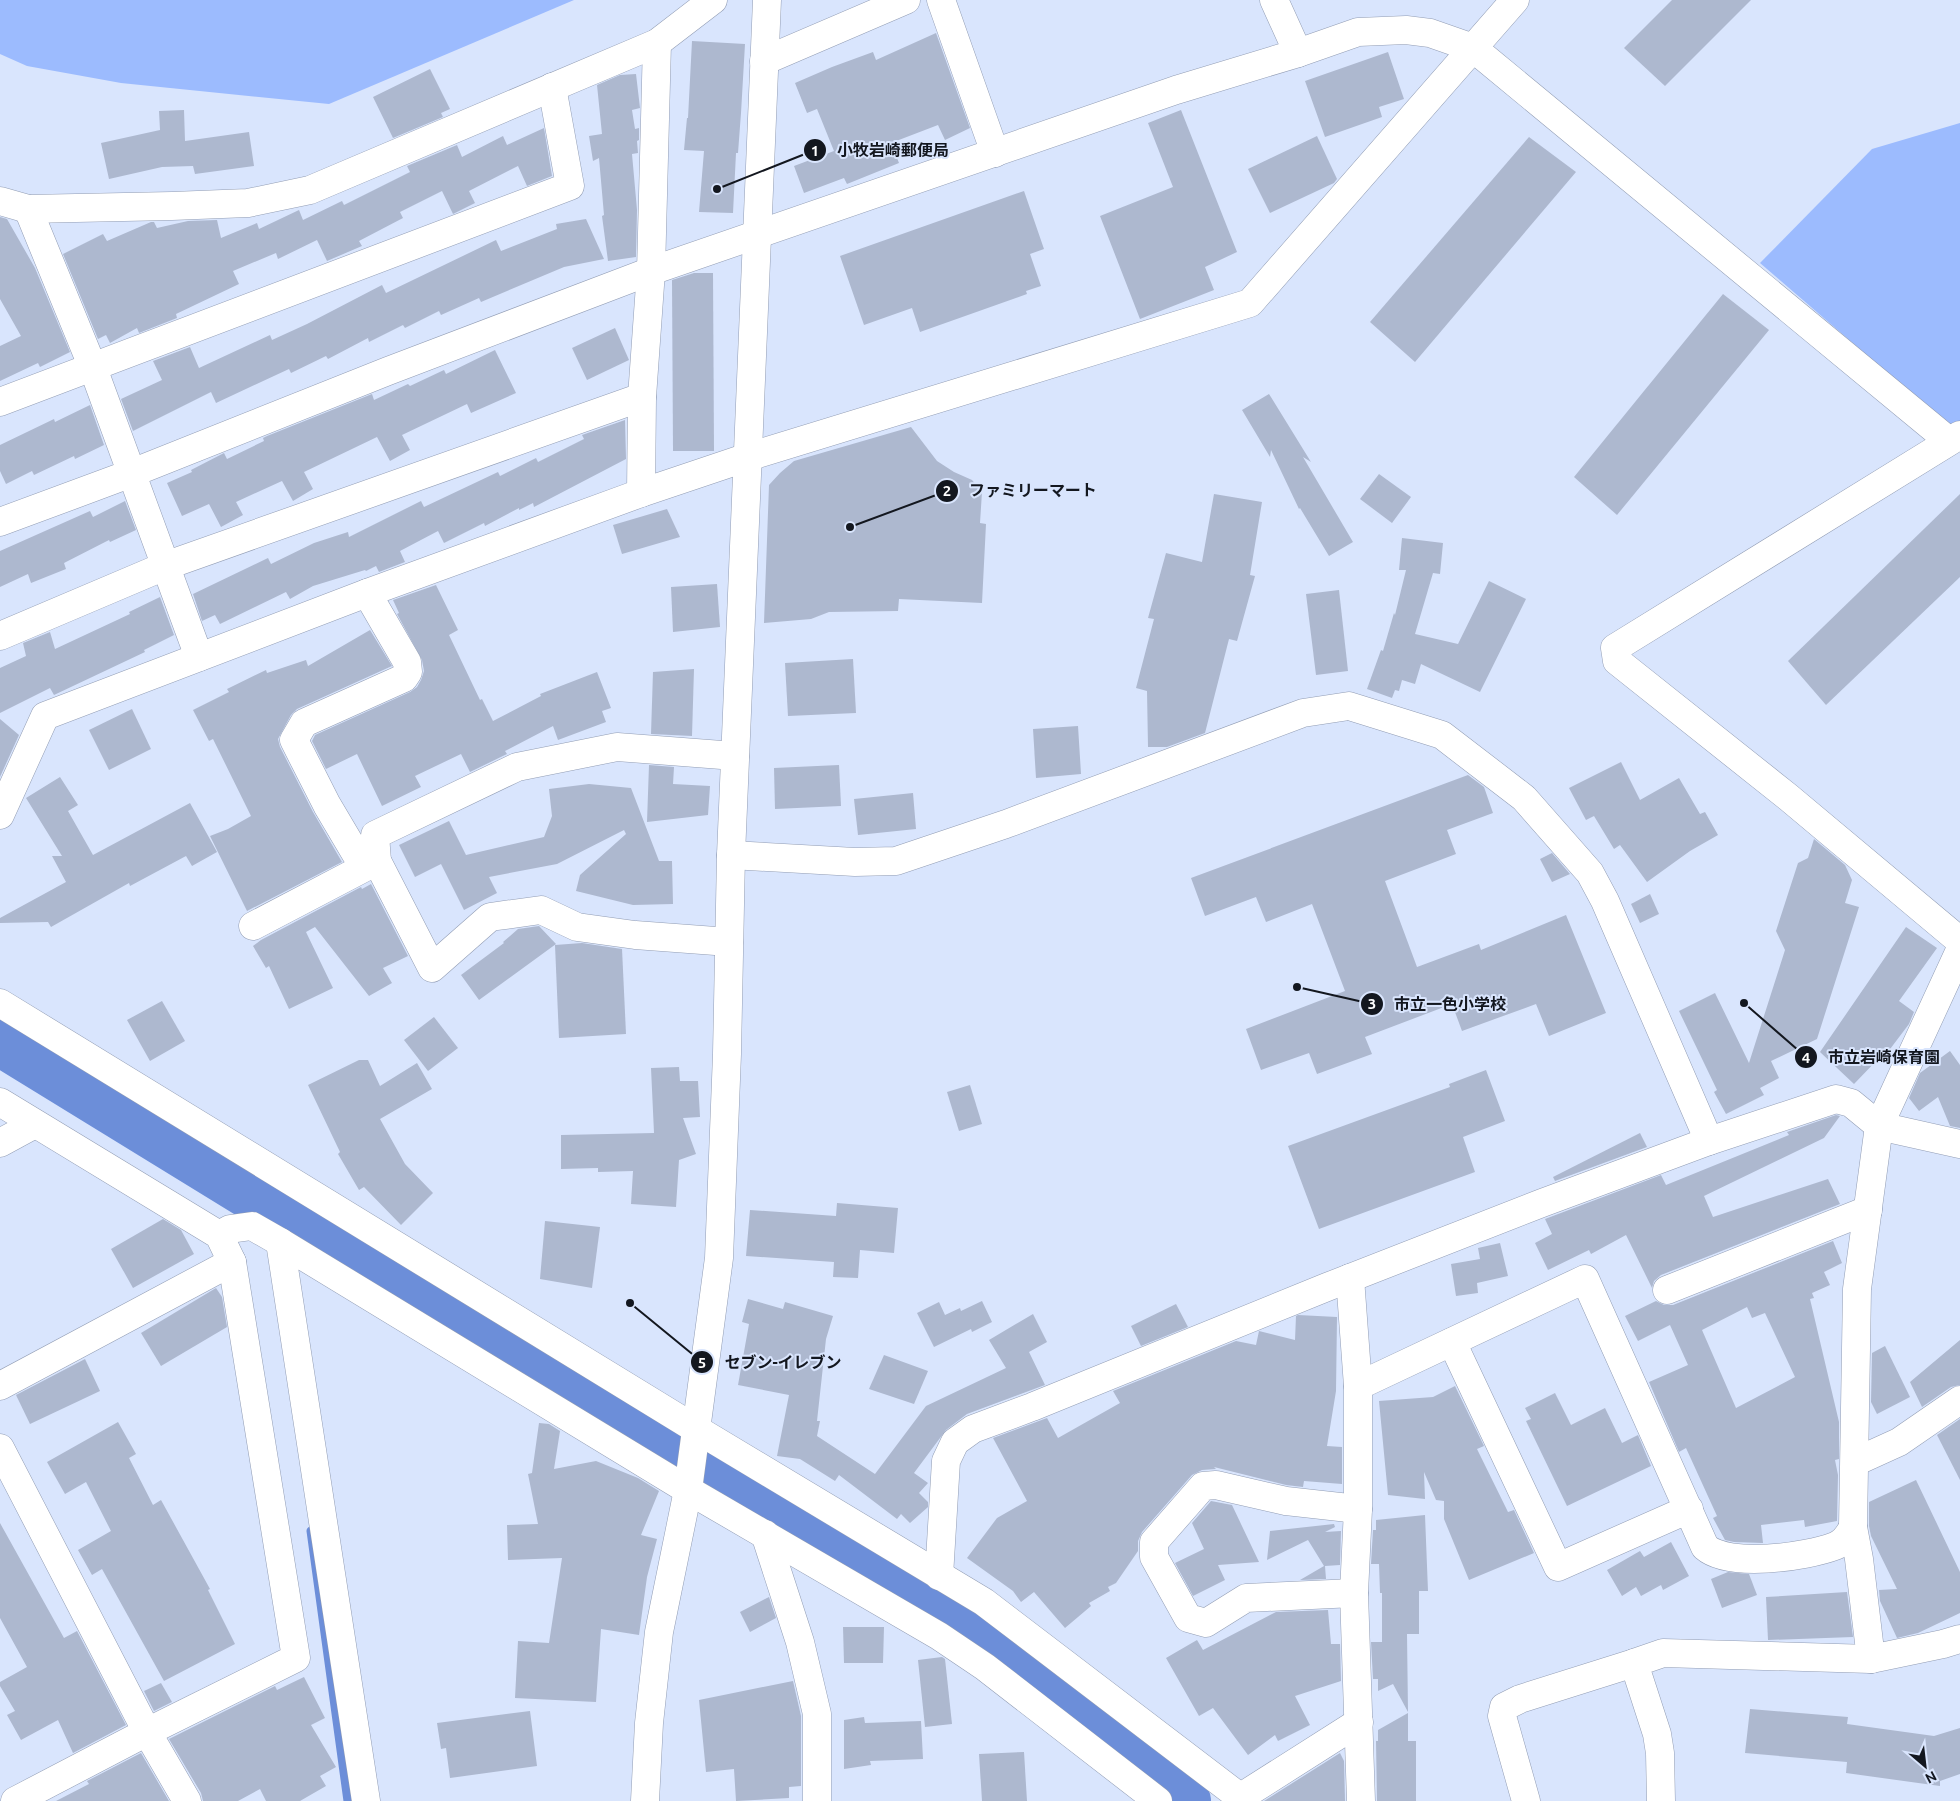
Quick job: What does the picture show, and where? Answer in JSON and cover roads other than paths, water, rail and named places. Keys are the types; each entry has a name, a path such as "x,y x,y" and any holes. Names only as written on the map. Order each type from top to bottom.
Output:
{"street":[{"path":"0,201 28,209 172,206 248,202 310,190 657,43 713,0"},
{"path":"646,1801 649,1724 659,1632 688,1490 719,1258 727,1054 731,855 767,0"},
{"path":"764,60 906,0"},
{"path":"941,0 995,153"},
{"path":"1274,0 1298,53"},
{"path":"0,815 45,716 367,593 641,493 748,457 1250,302 1515,0"},
{"path":"0,522 132,473 388,371 651,271 1176,90 1298,53 1358,32 1406,30 1430,34 1474,48 1954,438 1615,648 1617,661 1788,797 1960,940"},
{"path":"641,493 642,397 651,271 657,43"},
{"path":"0,402 570,186 552,87"},
{"path":"28,209 93,368 199,657"},
{"path":"0,636 165,566 642,397"},
{"path":"367,593 407,662 408,672 404,678 304,723 294,740 356,854 377,861"},
{"path":"731,855 855,862 896,861 1006,824 1303,713 1349,706 1442,735 1524,798 1590,873 1605,901 1709,1141"},
{"path":"729,942 635,935 577,927 541,910 490,917 432,968 377,861 375,835 517,767 617,747 735,756"},
{"path":"253,926 377,861"},
{"path":"1871,1659 1859,1559 1853,1528 1857,1289 1879,1126 1960,950"},
{"path":"0,1003 696,1430 984,1602 1243,1799 1359,1722"},
{"path":"939,1576 946,1460 955,1442 973,1429 1350,1278 1542,1204 1709,1141 1836,1099 1851,1103 1879,1126 1960,1144"},
{"path":"0,1102 219,1235 232,1262 296,1658 147,1732 15,1801"},
{"path":"0,1143 35,1124"},
{"path":"1667,1290 1868,1210"},
{"path":"219,1235 230,1229 252,1226 688,1490 939,1636 985,1667 1133,1790 1158,1801"},
{"path":"278,1241 366,1801"},
{"path":"0,1386 232,1262"},
{"path":"1350,1278 1358,1386 1358,1509 1354,1593 1361,1801"},
{"path":"1358,1386 1585,1279 1705,1547 1712,1553 1742,1560 1794,1555 1836,1546 1848,1537 1853,1528"},
{"path":"1452,1342 1558,1567 1689,1509"},
{"path":"1854,1462 1899,1442 1960,1400"},
{"path":"0,1448 147,1732 187,1801"},
{"path":"1354,1593 1246,1598 1206,1623 1188,1618 1154,1556 1154,1542 1203,1486 1216,1485 1286,1501 1358,1509"},
{"path":"764,1534 800,1642 818,1714 817,1801"},
{"path":"1526,1801 1502,1716 1504,1707 1520,1699 1663,1654 1871,1659 1960,1639"},
{"path":"1634,1663 1658,1734 1661,1801"}],"waterway":[{"path":"0,1041 987,1647 1071,1708 1186,1801"},
{"path":"259,1199 264,1227"},
{"path":"311,1531 348,1801"}],"place":[{"name":"小牧岩崎郵便局","path":"717,189"},
{"name":"ファミリーマート","path":"850,527"},
{"name":"市立一色小学校","path":"1297,987"},
{"name":"市立岩崎保育園","path":"1744,1003"},
{"name":"セブン-イレブン","path":"630,1303"}]}
